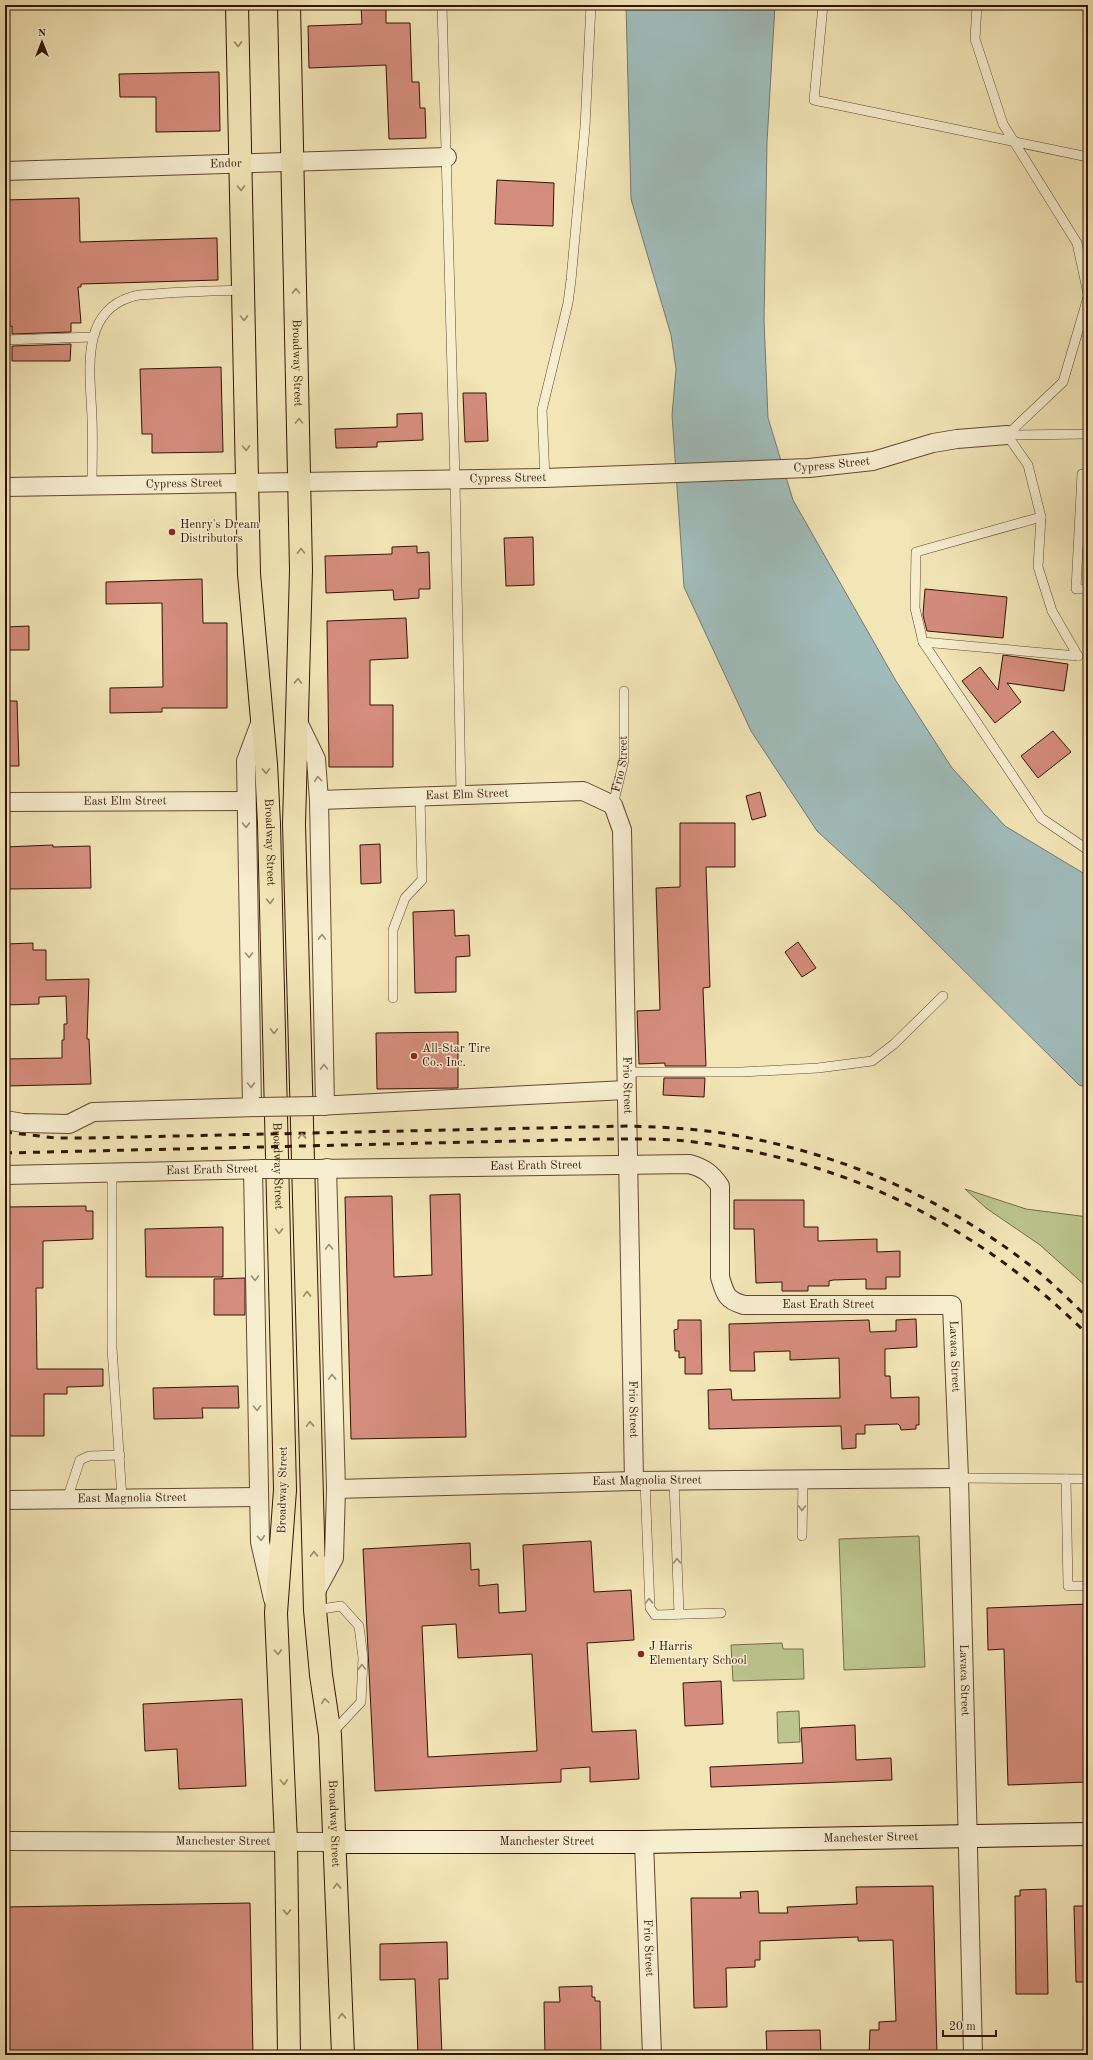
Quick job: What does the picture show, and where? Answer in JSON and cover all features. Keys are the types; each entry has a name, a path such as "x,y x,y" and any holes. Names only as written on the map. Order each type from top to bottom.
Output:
{"main road":[{"name":"Broadway Street","path":"237,5 247,483 252,622 262,718 269,824 285,1490 276,1613 286,1841 289,2055"},
{"name":"Broadway Street","path":"289,5 300,482 301,625 294,824 315,1601 321,1675 330,1735 343,2055"}],"street":[{"name":"Endor","path":"5,171 447,157"},
{"name":"Cypress Street","path":"5,487 546,478 662,472 809,468 873,461 933,443 957,439 1007,435"},
{"name":"Broadway Street","path":"255,1107 246,761 262,718"},
{"name":"Broadway Street","path":"297,720 316,759 319,800 321,1106"},
{"name":"East Elm Street","path":"319,800 583,791 613,805"},
{"name":"East Elm Street","path":"5,802 246,801"},
{"name":"Frio Street","path":"613,805 622,830 628,1164 640,1481"},
{"path":"5,1120 23,1123 69,1124 93,1112 321,1106 626,1090"},
{"name":"East Erath Street","path":"5,1175 112,1174 257,1169 689,1164 701,1167 712,1174 720,1186 720,1277 724,1291 731,1302 744,1305 952,1305"},
{"path":"315,1601 334,1558 336,1489 321,1168"},
{"name":"Broadway Street","path":"257,1169 260,1542 276,1613"},
{"name":"Lavaca Street","path":"952,1305 959,1478 973,2055"},
{"name":"East Magnolia Street","path":"336,1489 640,1481 959,1478"},
{"name":"East Magnolia Street","path":"5,1500 259,1497"},
{"name":"Manchester Street","path":"5,1841 644,1842 1088,1834"},
{"name":"Frio Street","path":"644,1842 652,2055"}],"lane":[{"path":"442,5 455,480 461,794"},
{"path":"546,478 542,410 544,395 568,303 571,280 585,127 591,5"},
{"path":"823,5 814,100 1088,157"},
{"path":"977,5 975,40 1003,124 1077,243 1088,296 1063,382 1007,435"},
{"path":"92,486 92,419 89,359 92,337 105,313 118,303 132,296 168,292 243,290"},
{"path":"5,340 92,337"},
{"path":"1007,435 1088,434"},
{"path":"923,642 1078,656 1052,611 1038,567 1040,517 1028,465 1007,435"},
{"path":"1082,474 1076,589 1088,590"},
{"path":"1040,517 916,552 915,608 923,642 1040,818 1088,850"},
{"name":"Frio Street","path":"613,805 624,760 624,691"},
{"path":"393,998 393,930 405,898 422,880 420,796"},
{"path":"626,1072 757,1071 818,1068 872,1061 894,1044 943,996"},
{"path":"112,1174 112,1348 122,1499"},
{"path":"67,1499 80,1460 89,1456 120,1455"},
{"path":"959,1478 1088,1479"},
{"path":"1066,1479 1068,1586 1088,1586"},
{"path":"802,1480 802,1536"},
{"path":"640,1481 650,1608 655,1615 721,1613"},
{"path":"674,1481 679,1614"},
{"path":"315,1601 341,1606 359,1626 363,1658 361,1702 330,1735"}],"green space":[{"path":"965,1189 1026,1209 1088,1217 1088,1288 1040,1245 986,1208"},
{"path":"919,1536 925,1667 844,1670 839,1539"},
{"path":"782,1643 783,1649 803,1649 804,1679 733,1681 731,1645"},
{"path":"799,1711 800,1742 778,1743 777,1712"}],"water":[{"path":"626,5 775,5 767,142 764,320 768,418 793,500 896,681 952,768 1005,826 1088,876 1088,1088 1079,1085 900,907 817,831 751,731 684,587 672,415 676,369 671,335 631,199"}],"building":[{"path":"361,5 386,5 386,23 410,23 412,82 419,82 420,108 425,108 426,138 389,139 386,65 309,68 308,26 362,24"},
{"path":"219,72 220,131 156,132 156,97 120,97 119,74"},
{"path":"497,180 554,183 553,226 495,224"},
{"path":"79,198 80,242 217,238 218,280 81,284 81,287 78,287 81,323 71,323 71,332 12,334 12,326 5,327 5,200"},
{"path":"71,344 70,361 12,361 12,346"},
{"path":"221,367 223,452 152,453 152,434 142,434 140,369"},
{"path":"463,393 486,393 488,441 465,442"},
{"path":"422,413 423,440 377,442 377,447 336,448 335,429 397,427 397,414"},
{"path":"533,537 534,585 506,586 504,538"},
{"path":"417,546 417,553 429,552 430,589 419,589 419,598 394,600 393,590 326,593 325,556 392,554 392,547"},
{"path":"202,579 203,623 227,623 227,708 162,708 162,712 110,713 110,688 163,687 162,603 106,604 106,582"},
{"path":"925,589 1007,597 1003,638 927,631 923,615"},
{"path":"406,618 408,658 370,660 370,705 393,705 393,767 329,767 327,621"},
{"path":"29,626 29,650 5,650 5,627"},
{"path":"1003,655 1068,664 1064,691 1007,683 1021,702 995,723 962,681 980,667 998,690"},
{"path":"5,701 17,701 19,766 5,766"},
{"path":"1053,731 1071,752 1038,778 1021,756"},
{"path":"760,792 766,816 752,820 746,796"},
{"path":"680,823 735,823 735,867 706,867 710,987 703,988 706,1066 665,1066 665,1063 639,1064 637,1011 660,1010 656,888 680,887"},
{"path":"380,844 381,883 361,884 360,845"},
{"path":"53,845 53,847 90,846 91,888 5,889 5,847"},
{"path":"454,910 455,936 469,935 470,956 456,957 456,992 415,993 413,912"},
{"path":"798,942 816,968 802,977 785,952"},
{"path":"33,943 33,950 46,950 46,980 89,979 87,1039 89,1039 91,1084 5,1086 5,1059 62,1058 64,1024 67,1024 66,996 39,997 39,1004 5,1005 5,944"},
{"path":"458,1032 458,1088 377,1089 376,1033"},
{"path":"664,1078 705,1078 704,1097 663,1095"},
{"path":"460,1194 466,1437 351,1439 345,1197 392,1196 394,1277 432,1275 430,1195"},
{"path":"734,1200 804,1200 804,1227 818,1227 818,1241 877,1239 877,1252 900,1251 900,1277 886,1277 886,1289 866,1289 866,1279 833,1280 829,1281 829,1286 808,1286 808,1291 782,1291 782,1282 756,1283 754,1229 734,1229"},
{"path":"86,1206 86,1211 93,1211 93,1239 43,1241 43,1288 36,1288 37,1369 103,1369 103,1386 67,1387 67,1394 44,1394 44,1436 5,1436 5,1207"},
{"path":"223,1227 223,1277 146,1277 145,1229"},
{"path":"245,1278 245,1315 214,1315 214,1279"},
{"path":"916,1319 917,1347 885,1349 885,1376 890,1376 891,1398 919,1397 919,1425 916,1425 916,1429 901,1430 898,1424 865,1425 865,1434 856,1434 856,1448 842,1449 841,1426 709,1429 708,1390 731,1389 732,1400 840,1398 839,1358 790,1360 790,1351 754,1352 755,1371 730,1371 729,1324 869,1320 870,1332 896,1331 896,1320"},
{"path":"678,1320 701,1320 702,1374 685,1374 685,1357 679,1358 679,1351 675,1351 674,1330 678,1329"},
{"path":"238,1386 239,1408 202,1408 203,1418 154,1419 153,1388"},
{"path":"591,1541 594,1592 631,1590 634,1640 587,1643 592,1732 636,1730 639,1779 590,1782 590,1767 561,1769 561,1782 375,1791 363,1549 470,1543 471,1570 479,1569 479,1586 498,1584 499,1613 526,1611 523,1545","holes":["456,1624 458,1658 532,1654 537,1751 428,1757 422,1626"]},
{"path":"1088,1604 1088,1782 1008,1785 1004,1649 988,1650 987,1608"},
{"path":"721,1681 723,1724 685,1726 683,1683"},
{"path":"242,1699 246,1786 179,1789 177,1749 145,1751 143,1704"},
{"path":"855,1725 856,1760 891,1758 892,1780 711,1787 710,1767 803,1763 801,1728"},
{"path":"933,1886 937,2055 869,2055 870,2030 879,2030 879,2022 896,2021 893,1940 858,1941 858,1937 760,1941 760,1960 755,1960 755,1967 726,1968 727,2007 694,2008 691,1898 741,1898 740,1892 758,1891 759,1913 788,1913 787,1907 857,1904 856,1887"},
{"path":"1046,1889 1048,1994 1016,1994 1015,1896 1020,1896 1020,1890"},
{"path":"250,1903 253,2055 7,2055 5,2020 5,1907"},
{"path":"1074,1906 1088,1906 1088,1982 1076,1982"},
{"path":"447,1942 448,1979 439,1979 442,2055 418,2055 415,1979 380,1980 380,1944"},
{"path":"592,1986 592,1997 595,1997 595,2001 600,2001 601,2055 545,2055 544,2002 560,2002 559,1987"},
{"path":"820,2030 821,2055 767,2055 766,2031"}],"railway":[{"path":"5,1132 56,1138 88,1138 628,1126 684,1129 739,1136 778,1144 854,1167 926,1199 961,1218 1027,1263 1051,1282 1088,1318"},
{"path":"5,1153 600,1139 659,1139 694,1142 750,1151 805,1164 857,1182 908,1204 956,1231 1002,1261 1046,1296 1088,1335"}],"place":[{"name":"Henry's Dream Distributors","path":"172,532"},
{"name":"All-Star Tire Co., Inc.","path":"414,1056"},
{"name":"J Harris Elementary School","path":"641,1654"}]}
